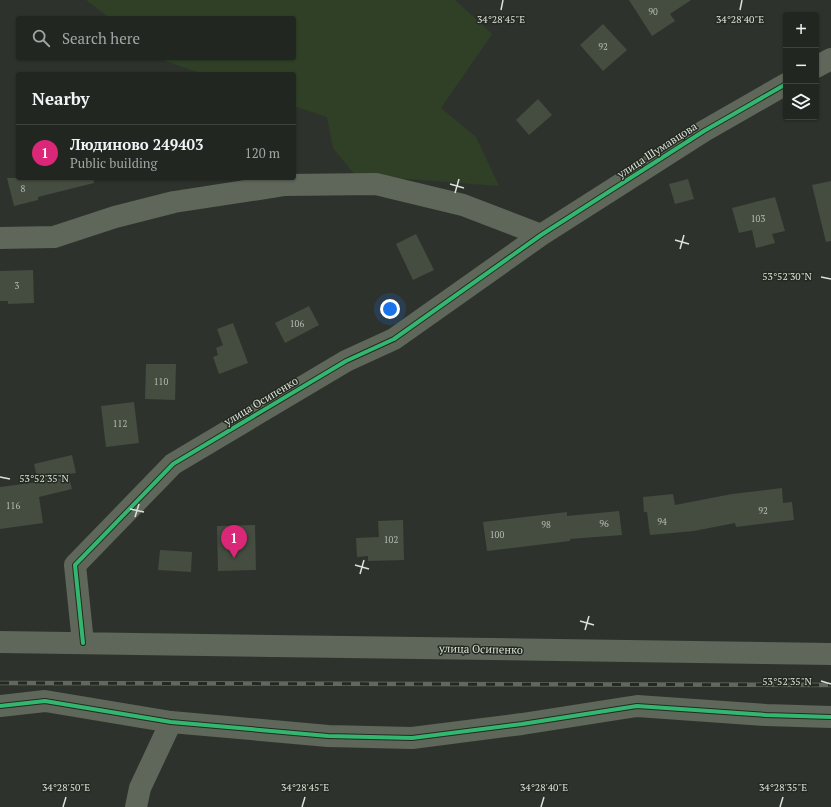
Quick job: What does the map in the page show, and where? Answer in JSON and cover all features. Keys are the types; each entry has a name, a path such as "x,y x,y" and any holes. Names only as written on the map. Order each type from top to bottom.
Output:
{"street":[{"path":"819,65 831,59"},
{"name":"улица Шумавцова","path":"541,236 704,131 783,86"},
{"path":"0,238 54,237 114,217 174,202 285,185 376,184 463,205 541,236"},
{"name":"улица Осипенко","path":"82,643 75,565 173,464 346,361 394,338 541,236"},
{"name":"улица Осипенко","path":"0,642 831,654"},
{"path":"0,706 45,701 171,722 328,736 412,738 522,724 637,706 766,715 831,717"},
{"path":"136,807 140,788 171,722"}],"green space":[{"path":"86,0 455,0 492,34 441,108 476,137 499,186 355,175 333,148 327,117 296,107 296,72 197,72 163,60 296,60 296,16 107,16"}],"building":[{"path":"629,0 691,0 670,14 675,21 652,36"},
{"path":"603,24 627,50 603,71 580,45"},
{"path":"538,99 552,115 529,135 516,120"},
{"path":"7,178 16,178 16,180 93,180 94,183 38,197 38,200 14,206"},
{"path":"688,179 694,199 675,204 669,184"},
{"path":"831,181 831,241 826,242 812,185"},
{"path":"775,197 785,231 772,234 775,243 756,248 752,230 739,233 732,208"},
{"path":"416,234 434,270 413,280 396,244"},
{"path":"33,270 34,303 8,304 8,301 0,301 0,271"},
{"path":"309,306 319,325 285,343 275,323"},
{"path":"233,323 248,363 219,374 213,357 218,355 216,348 223,345 217,329"},
{"path":"146,364 176,364 175,400 145,399"},
{"path":"134,402 139,443 106,447 101,406"},
{"path":"72,455 76,473 68,474 72,489 39,497 43,523 0,529 0,487 38,482 34,464"},
{"path":"782,488 783,503 792,502 794,520 736,527 735,523 694,531 650,535 647,512 644,512 643,497 673,494 675,505 732,494"},
{"path":"619,511 622,535 570,539 570,541 487,551 483,522 567,512 567,516"},
{"path":"403,520 404,560 368,561 368,556 357,557 356,538 379,537 378,521"},
{"path":"255,525 256,570 218,571 217,526"},
{"path":"160,550 192,552 191,572 158,570"}],"railway":[{"path":"0,683 831,685"}],"cycle path":[{"path":"83,643 75,565 173,464 346,361 394,339 541,235 704,131 783,86"},
{"path":"0,706 45,701 171,722 328,736 412,738 522,724 637,706 766,715 831,717"}],"place":[{"name":"Людиново 249403","path":"234,558"}]}
